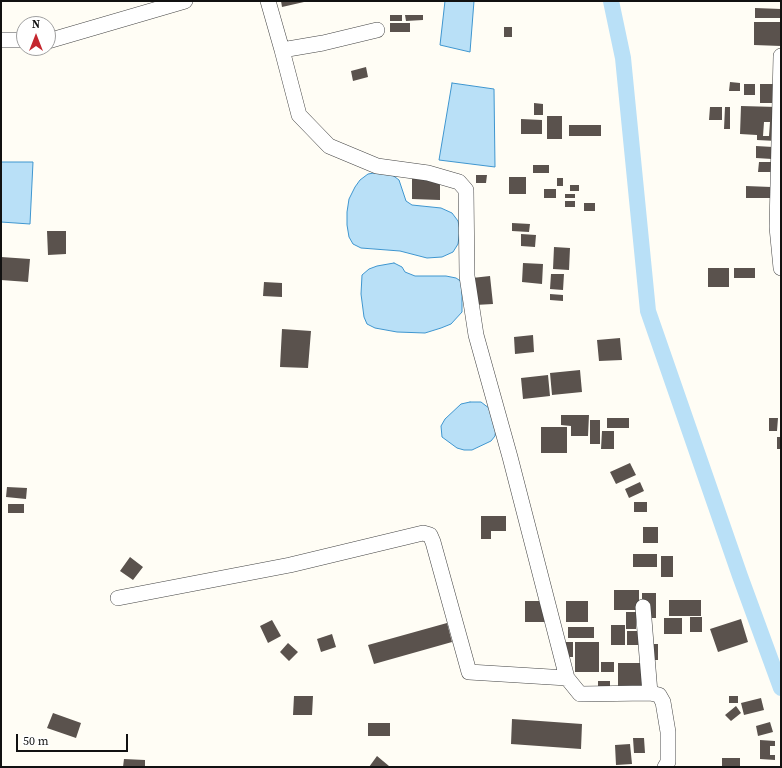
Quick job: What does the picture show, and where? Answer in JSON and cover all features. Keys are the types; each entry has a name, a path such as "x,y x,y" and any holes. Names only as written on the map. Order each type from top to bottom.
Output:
{"street":[{"path":"56,39 185,1"},
{"path":"268,1 299,115 328,146 377,166 428,173 459,182 466,190 466,276 476,335 510,457 567,678 580,694 659,695 663,702 668,732 668,762 665,767"},
{"path":"282,50 323,43 377,30"},
{"path":"1,40 16,40"},
{"path":"781,56 778,220 781,268"},
{"path":"118,598 290,565 423,533 430,535 434,542 469,672 567,678"},
{"path":"643,607 650,694"}],"water":[{"path":"445,1 474,1 470,52 440,45"},
{"path":"452,83 494,89 495,167 439,160"},
{"path":"1,162 33,162 30,224 1,222"},
{"path":"380,172 391,174 399,180 406,201 412,205 441,208 452,213 458,221 460,230 458,244 453,252 442,257 427,258 400,251 361,248 353,244 349,237 347,225 349,199 360,180 368,174"},
{"path":"394,263 402,267 405,272 415,276 446,276 456,278 462,282 462,312 451,324 425,333 397,332 375,328 367,324 364,317 361,294 362,275 369,269 377,266"},
{"path":"481,402 494,412 496,427 495,436 491,441 472,450 464,450 457,448 442,437 441,426 445,419 461,404"}],"building":[{"path":"281,1 304,1 304,2 282,7"},
{"path":"755,8 781,9 781,18 755,18"},
{"path":"390,15 402,15 402,21 390,21"},
{"path":"405,15 423,15 423,20 406,21"},
{"path":"754,22 781,22 781,46 754,45"},
{"path":"390,23 410,23 410,32 390,32"},
{"path":"504,27 512,27 512,37 504,37"},
{"path":"366,67 368,77 353,81 351,71"},
{"path":"730,82 740,83 740,91 729,91"},
{"path":"744,84 755,84 755,95 744,95"},
{"path":"760,84 773,84 773,103 760,103"},
{"path":"534,103 543,104 543,115 534,115"},
{"path":"741,106 777,107 776,141 757,140 757,135 740,134","holes":["764,122 770,122 769,136 763,136"]},
{"path":"710,107 722,107 722,120 709,120"},
{"path":"725,107 730,107 730,129 724,129"},
{"path":"547,116 562,116 562,139 547,139"},
{"path":"521,119 542,120 542,134 521,134"},
{"path":"569,125 601,125 601,136 569,136"},
{"path":"756,146 773,147 772,159 756,158"},
{"path":"759,162 775,162 775,172 758,172"},
{"path":"533,165 549,165 549,173 533,173"},
{"path":"476,175 487,175 486,183 476,183"},
{"path":"412,177 440,177 440,200 412,199"},
{"path":"509,177 526,177 526,194 509,194"},
{"path":"557,178 563,178 563,186 557,186"},
{"path":"570,185 579,185 579,191 570,191"},
{"path":"746,186 771,187 771,198 746,198"},
{"path":"544,189 556,189 556,198 544,198"},
{"path":"565,194 575,194 575,198 565,198"},
{"path":"565,201 575,201 575,207 565,207"},
{"path":"584,203 595,203 595,211 584,211"},
{"path":"512,223 530,224 529,232 512,231"},
{"path":"47,231 66,231 66,254 48,255"},
{"path":"521,234 536,235 535,247 521,246"},
{"path":"554,247 570,248 569,270 553,269"},
{"path":"1,257 30,259 28,282 1,280"},
{"path":"523,263 543,264 542,284 522,282"},
{"path":"708,268 729,268 729,287 708,287"},
{"path":"734,268 755,268 755,278 734,278"},
{"path":"551,274 564,274 563,290 550,289"},
{"path":"490,276 493,304 475,305 472,278"},
{"path":"264,282 282,283 282,297 263,296"},
{"path":"550,294 563,295 563,301 550,300"},
{"path":"282,329 311,331 308,368 280,367"},
{"path":"533,335 534,352 515,354 514,337"},
{"path":"620,338 622,360 599,361 597,340"},
{"path":"580,370 582,392 552,395 550,373"},
{"path":"548,375 550,396 523,399 521,378"},
{"path":"561,415 589,415 588,436 571,436 571,426 561,425"},
{"path":"607,418 629,418 629,428 607,428"},
{"path":"769,418 778,418 777,431 769,431"},
{"path":"590,420 600,420 600,444 590,444"},
{"path":"541,427 567,427 567,453 541,453"},
{"path":"602,431 614,431 614,449 601,449"},
{"path":"777,437 781,437 781,449 777,449"},
{"path":"630,463 636,475 616,484 610,472"},
{"path":"640,482 644,491 629,498 625,489"},
{"path":"7,487 27,488 26,499 6,497"},
{"path":"634,502 647,502 647,512 634,512"},
{"path":"8,504 24,504 24,513 8,513"},
{"path":"481,516 506,516 506,531 491,531 491,539 481,539"},
{"path":"643,527 658,527 658,543 643,543"},
{"path":"633,554 657,554 657,567 633,567"},
{"path":"661,556 673,556 673,577 661,577"},
{"path":"130,557 143,567 133,580 120,571"},
{"path":"614,590 639,590 639,610 614,610"},
{"path":"642,593 656,593 656,618 642,618"},
{"path":"669,600 701,600 701,616 669,616"},
{"path":"525,601 545,601 545,622 525,622"},
{"path":"566,601 588,601 588,622 566,622"},
{"path":"626,612 636,612 636,629 626,629"},
{"path":"690,617 702,617 702,632 690,632"},
{"path":"664,618 682,618 682,634 664,634"},
{"path":"741,619 748,642 718,652 710,629"},
{"path":"272,620 281,636 268,643 260,626"},
{"path":"447,623 452,642 374,664 368,645"},
{"path":"611,625 625,625 625,645 611,645"},
{"path":"568,627 594,627 594,638 568,638"},
{"path":"627,631 639,631 639,645 627,645"},
{"path":"332,634 336,647 321,652 317,639"},
{"path":"566,642 573,642 573,657 566,657"},
{"path":"575,642 599,642 599,672 575,672"},
{"path":"288,643 298,652 289,661 280,652"},
{"path":"641,644 658,644 658,660 641,660"},
{"path":"601,662 614,662 614,672 601,672"},
{"path":"618,663 643,663 643,689 618,689"},
{"path":"598,681 610,681 610,689 598,689"},
{"path":"294,696 313,696 312,715 293,715"},
{"path":"729,696 738,696 738,703 729,703"},
{"path":"761,698 764,710 744,715 741,703"},
{"path":"736,706 741,713 731,721 725,715"},
{"path":"53,713 81,723 76,738 47,728"},
{"path":"512,719 582,724 581,749 511,744"},
{"path":"770,722 773,732 758,736 756,726"},
{"path":"368,723 390,723 390,736 368,736"},
{"path":"633,738 644,738 645,753 634,753"},
{"path":"760,740 775,741 775,746 770,746 770,755 775,755 775,760 760,759"},
{"path":"630,744 632,764 616,765 615,745"},
{"path":"377,756 389,766 389,767 369,767"},
{"path":"722,758 740,758 740,767 722,767"},
{"path":"124,759 145,760 145,767 123,767"}],"waterway":[{"path":"611,1 623,58 648,311 740,576 781,688"}]}
